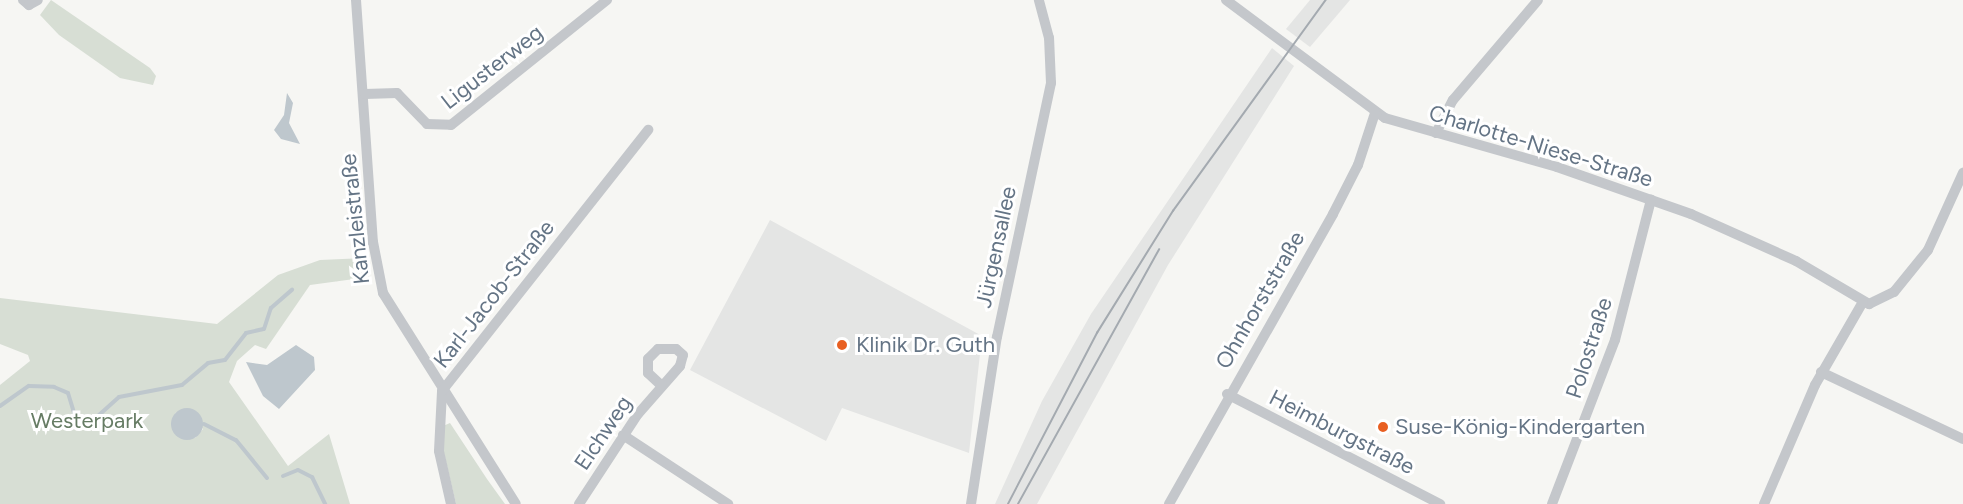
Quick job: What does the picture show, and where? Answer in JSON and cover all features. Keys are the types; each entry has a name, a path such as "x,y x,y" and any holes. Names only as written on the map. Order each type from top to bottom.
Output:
{"street":[{"path":"22,0 29,5 38,0"},
{"name":"Kanzleistraße","path":"356,0 381,287 442,391 516,504"},
{"name":"Ligusterweg","path":"364,94 396,93 427,124 451,125 607,0"},
{"name":"Jürgensallee","path":"970,504 995,346 1051,83 1049,38 1040,0"},
{"name":"Charlotte-Niese-Straße","path":"1226,0 1375,113 1652,200 1757,242 1863,302"},
{"path":"1436,133 1453,100 1538,0"},
{"name":"Ohnhorststraße","path":"1169,504 1227,394 1338,206 1375,113"},
{"name":"Karl-Jacob-Straße","path":"451,504 439,451 442,391 648,130"},
{"path":"1764,504 1821,372 1863,302 1886,299 1928,250 1963,173"},
{"name":"Polostraße","path":"1552,504 1615,340 1652,200"},
{"path":"1821,372 1963,439"},
{"name":"Elchweg","path":"579,504 623,435 661,385"},
{"name":"Heimburgstraße","path":"1227,394 1440,504"},
{"path":"623,435 728,504"}],"shaded area":[{"path":"1310,0 1350,0 1310,47 1286,29"},
{"path":"1272,48 1294,66 1168,265 1037,504 995,504 1042,401 1091,314"},
{"path":"287,93 293,103 289,123 300,144 281,139 274,130 284,115"},
{"name":"Klinik Dr. Guth","path":"770,220 982,336 969,453 842,408 826,441 690,370"},
{"path":"296,345 314,357 315,370 279,409 263,396 246,362 267,365"},
{"path":"187,408 198,413 203,424 198,435 187,440 176,435 171,424 176,413"}],"green space":[{"path":"51,0 150,68 156,76 153,85 120,78 59,35 40,15"},
{"name":"Westerpark","path":"365,258 369,277 310,285 266,349 255,345 237,361 229,382 288,466 329,434 350,504 0,504 0,385 30,361 28,355 0,344 0,298 217,324 278,275 320,260","holes":["184,410 203,429 195,438 182,438 175,413"]},
{"path":"450,423 505,504 456,504 444,453 443,426"}],"waterway":[{"path":"0,406 29,386 54,387 68,393 74,413 89,424 119,397 182,385 208,363 225,360 246,333 264,329 271,308 292,290"},
{"path":"204,424 236,440 267,478"},
{"path":"283,476 298,470 312,477 325,504"}],"tram line":[{"path":"1008,504 1097,333 1173,211 1326,0"},
{"path":"1018,504 1159,250"}],"place":[{"name":"Klinik Dr. Guth","path":"842,345"},
{"name":"Suse-König-Kindergarten","path":"1383,427"}]}
